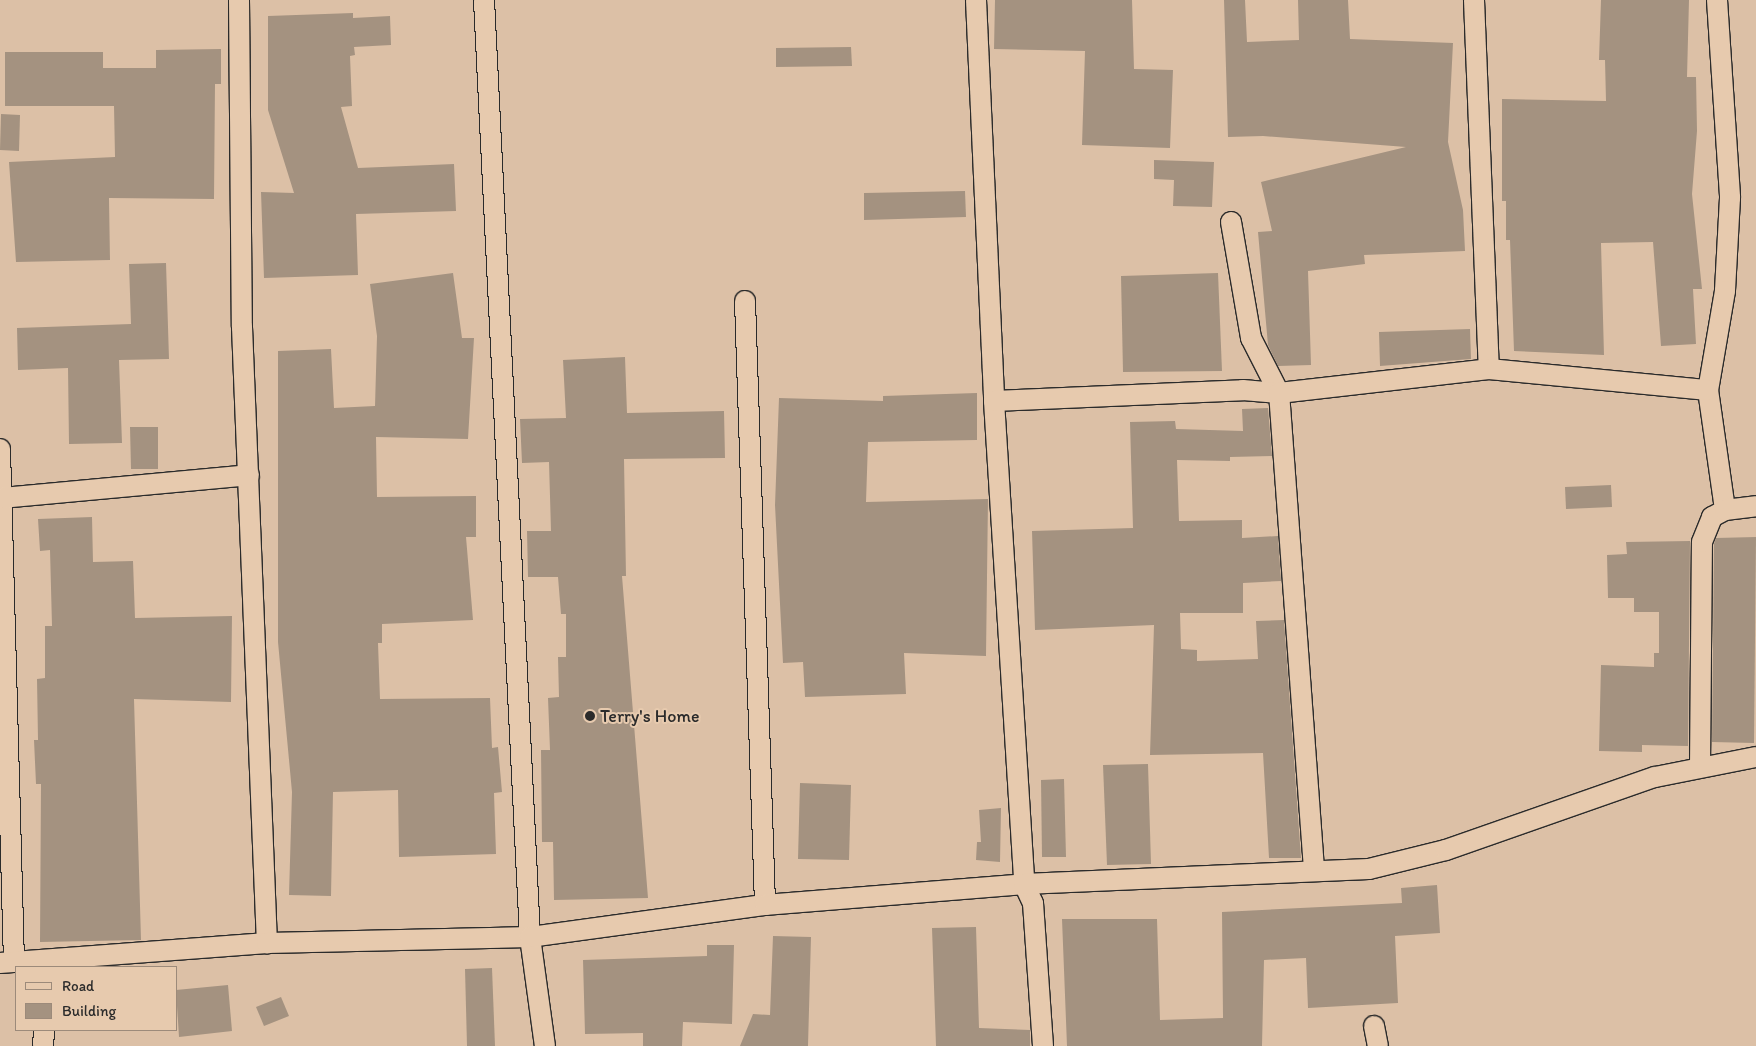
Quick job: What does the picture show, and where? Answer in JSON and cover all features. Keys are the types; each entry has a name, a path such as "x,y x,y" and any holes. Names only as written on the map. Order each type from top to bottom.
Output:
{"street":[{"path":"239,0 242,327 267,943"},
{"path":"484,0 482,34 530,937 545,1046"},
{"path":"976,0 994,401 1024,884 1033,903 1043,1046"},
{"path":"1474,0 1489,369"},
{"path":"1717,0 1730,198 1726,291 1708,390 1725,510"},
{"path":"1231,222 1251,338 1279,393 1314,869"},
{"path":"745,301 765,905"},
{"path":"994,401 1243,390 1279,393 1489,369 1708,390"},
{"path":"0,449 7,962 47,963 267,943 530,937 765,905 1024,884 1314,869 1369,869 1446,850 1655,777 1700,766 1756,757"},
{"path":"2,498 249,475"},
{"path":"1700,766 1702,542 1712,517 1725,510 1756,506"},
{"path":"1374,1026 1378,1046"},
{"path":"43,1046 44,1031"}],"building":[{"path":"995,0 1132,0 1134,69 1173,70 1170,148 1082,145 1085,51 994,49"},
{"path":"1224,0 1245,0 1247,42 1299,40 1298,0 1348,0 1350,39 1453,43 1448,142 1463,210 1465,251 1364,255 1365,264 1308,271 1311,365 1278,366 1268,345 1258,232 1272,231 1261,182 1406,147 1263,136 1228,137"},
{"path":"1601,0 1689,0 1687,77 1696,77 1697,131 1692,194 1702,289 1693,289 1696,344 1661,346 1653,242 1601,243 1604,355 1514,351 1510,240 1506,240 1506,201 1502,201 1502,99 1606,101 1605,60 1599,60"},
{"path":"353,13 353,18 390,16 391,45 354,47 355,55 350,56 352,106 341,107 358,168 454,164 456,211 356,214 358,275 264,278 261,192 294,193 268,110 268,16"},
{"path":"851,47 852,66 776,67 776,48"},
{"path":"221,49 221,84 215,84 214,199 109,198 110,260 16,262 9,162 115,157 114,106 5,106 5,52 103,52 103,68 156,68 156,50"},
{"path":"1,114 20,115 19,151 0,150"},
{"path":"1154,160 1214,162 1212,207 1173,206 1174,180 1154,179"},
{"path":"965,191 966,217 864,220 864,193"},
{"path":"166,263 169,359 119,360 122,443 69,444 68,368 18,370 17,328 131,324 129,264"},
{"path":"453,273 462,338 474,338 468,439 376,437 377,497 476,496 476,537 466,537 473,620 382,624 382,643 378,643 380,699 490,698 492,748 498,747 502,792 494,793 496,854 399,857 398,790 333,792 331,896 289,895 292,792 278,642 278,351 331,349 334,408 375,406 377,336 370,284"},
{"path":"1218,273 1222,371 1123,372 1121,276"},
{"path":"1470,329 1471,359 1380,366 1379,332"},
{"path":"625,357 627,413 724,411 725,458 624,459 626,576 622,576 648,898 554,900 553,842 542,842 541,750 550,750 548,698 559,697 558,657 566,657 566,614 561,614 558,577 528,577 527,531 551,531 549,462 522,463 520,419 566,418 563,360"},
{"path":"977,393 977,440 868,442 866,502 988,499 986,656 904,653 906,694 805,697 803,662 783,663 775,505 779,398 883,401 883,396"},
{"path":"1268,408 1272,456 1230,457 1230,461 1177,460 1179,521 1242,520 1242,538 1278,536 1281,581 1243,583 1243,613 1180,613 1181,649 1197,650 1197,661 1258,659 1256,621 1284,620 1301,858 1269,858 1263,753 1150,755 1154,625 1035,630 1032,531 1133,528 1130,422 1175,421 1176,429 1243,431 1242,409"},
{"path":"130,427 158,427 158,469 131,469"},
{"path":"1611,485 1612,507 1566,509 1565,487"},
{"path":"92,517 93,562 133,561 135,618 232,616 231,702 134,699 141,940 40,942 41,784 36,784 34,740 38,740 37,679 45,678 45,626 52,626 50,550 40,551 38,519"},
{"path":"1756,537 1754,743 1712,742 1714,544 1716,538"},
{"path":"1690,541 1688,746 1642,745 1642,752 1599,751 1601,665 1654,667 1654,653 1659,653 1659,612 1634,612 1634,598 1608,598 1607,555 1627,554 1626,542"},
{"path":"1148,764 1151,864 1107,865 1103,765"},
{"path":"1064,779 1066,857 1042,857 1041,780"},
{"path":"800,783 851,785 849,860 798,859"},
{"path":"1001,808 1000,862 976,860 977,842 981,842 979,810"},
{"path":"1437,885 1440,933 1395,936 1398,1003 1308,1008 1306,958 1264,960 1262,1046 1067,1046 1062,919 1157,919 1160,1020 1223,1018 1222,912 1402,903 1401,888"},
{"path":"976,927 979,1028 1030,1030 1030,1046 936,1046 932,928"},
{"path":"773,936 811,937 808,1046 740,1046 753,1014 770,1015"},
{"path":"707,945 734,945 732,1024 683,1022 682,1046 643,1046 643,1033 585,1034 583,960 707,956"},
{"path":"492,968 495,1046 467,1046 465,969"},
{"path":"228,985 232,1031 179,1037 178,990"},
{"path":"281,997 289,1016 264,1026 256,1007"}],"place":[{"name":"Terry's Home","path":"590,716"}]}
